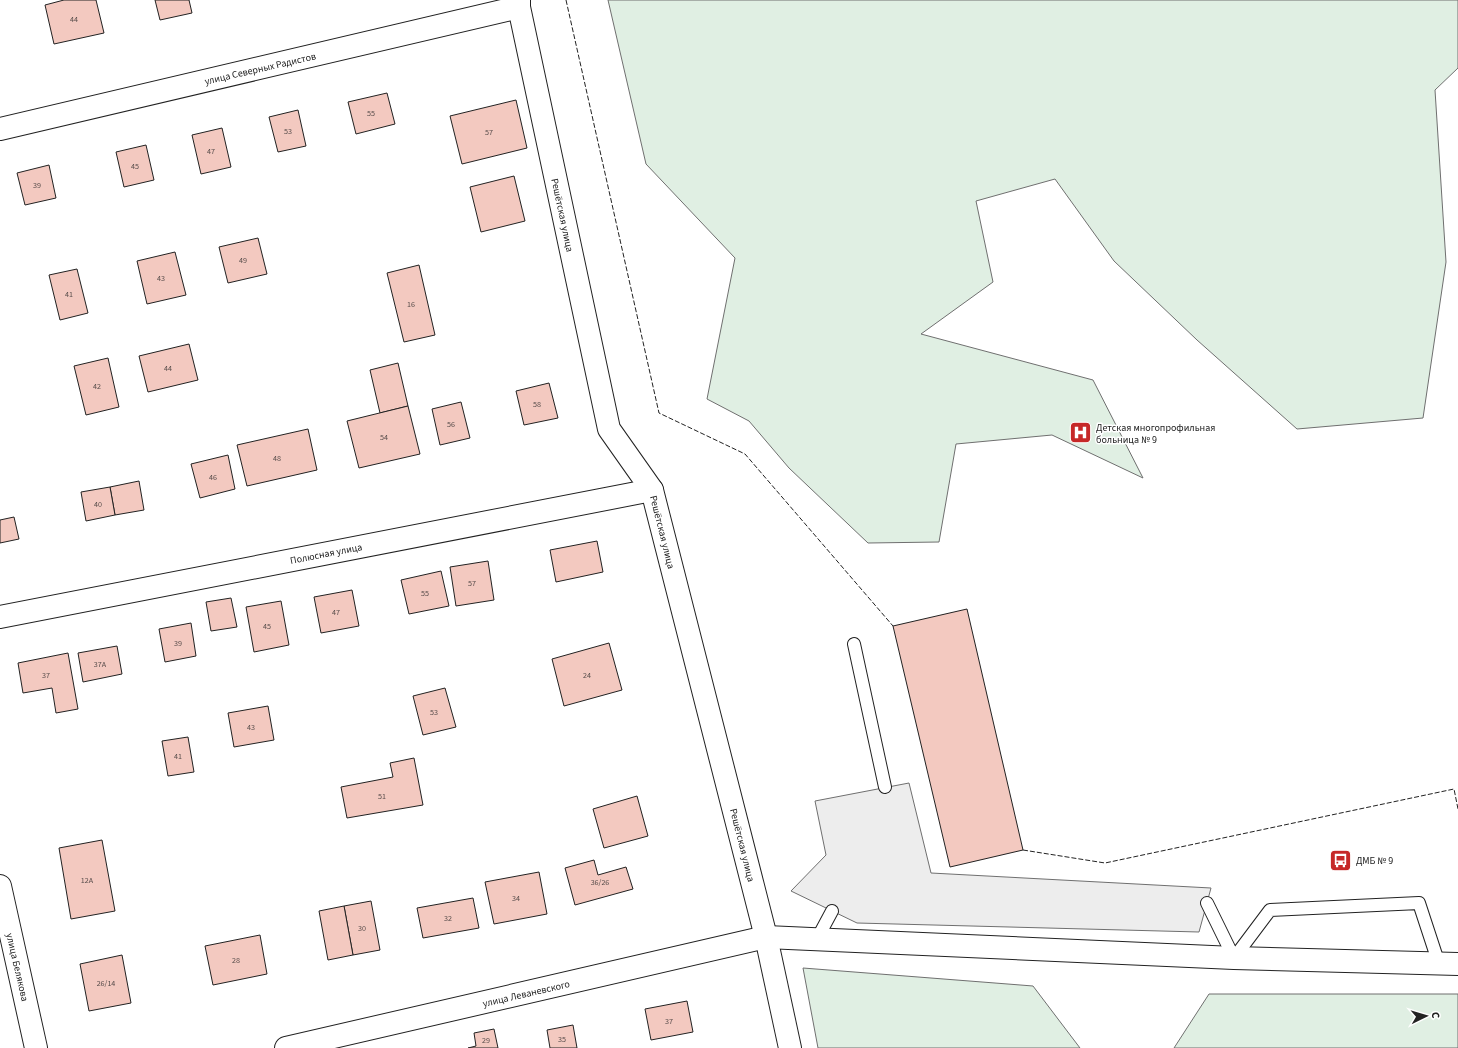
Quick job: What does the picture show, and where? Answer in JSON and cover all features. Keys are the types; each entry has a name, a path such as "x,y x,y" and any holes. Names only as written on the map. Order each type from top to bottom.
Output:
{"street":[{"name":"улица Северных Радистов","path":"0,130 519,4"},
{"name":"Решётская улица","path":"519,4 609,429 652,490 766,937 790,1048"},
{"name":"Полюсная улица","path":"0,617 652,490"},
{"name":"улица Белякова","path":"0,886 36,1048"},
{"name":"улица Леваневского","path":"286,1048 766,937 1234,958 1448,964"}],"lane":[{"path":"854,644 885,787"},
{"path":"1207,903 1234,958 1270,910 1419,903 1448,964"},
{"path":"817,939 832,911"}],"green space":[{"path":"608,0 1458,0 1458,68 1435,90 1446,262 1423,418 1297,429 1197,340 1114,261 1055,179 976,201 993,282 921,334 1093,380 1143,478 1052,435 956,444 939,542 868,543 789,468 749,421 707,399 735,258 646,164"},
{"path":"803,968 1033,986 1080,1048 818,1048"},
{"path":"1209,994 1458,994 1458,1048 1174,1048"}],"shaded area":[{"path":"909,783 931,873 1211,888 1199,932 857,923 791,891 826,855 815,801"}],"building":[{"path":"64,0 96,0 104,33 54,44 45,5"},
{"path":"155,0 189,0 192,13 160,20"},
{"path":"387,93 395,124 356,134 348,102"},
{"path":"516,100 527,148 462,164 450,116"},
{"path":"298,110 306,146 278,152 269,117"},
{"path":"222,128 231,167 201,174 192,135"},
{"path":"146,145 154,180 124,187 116,152"},
{"path":"49,165 56,198 25,205 17,173"},
{"path":"514,176 525,221 481,232 470,187"},
{"path":"258,238 267,274 228,283 219,247"},
{"path":"175,252 186,295 147,304 137,261"},
{"path":"419,265 435,335 404,342 387,273"},
{"path":"77,269 88,313 60,320 49,275"},
{"path":"189,344 198,380 148,392 139,356"},
{"path":"108,358 119,407 86,415 74,366"},
{"path":"398,363 408,406 380,413 370,370"},
{"path":"549,383 558,418 524,425 516,391"},
{"path":"461,402 470,438 440,445 432,409"},
{"path":"408,406 420,454 359,468 347,421"},
{"path":"308,429 317,470 247,486 237,445"},
{"path":"228,455 235,489 200,498 191,464"},
{"path":"139,481 144,510 115,515 110,487"},
{"path":"110,487 115,515 86,521 81,492"},
{"path":"14,517 19,539 0,543 0,520"},
{"path":"597,541 603,572 556,582 550,550"},
{"path":"488,561 494,600 456,606 450,567"},
{"path":"441,571 449,606 409,614 401,580"},
{"path":"352,590 359,626 321,633 314,597"},
{"path":"231,598 237,627 211,631 206,602"},
{"path":"281,601 289,645 254,652 246,607"},
{"path":"967,609 1023,850 950,867 893,626"},
{"path":"191,623 196,656 165,662 159,629"},
{"path":"609,643 622,690 564,706 552,659"},
{"path":"117,646 122,674 83,682 78,653"},
{"path":"68,653 78,709 56,713 52,688 23,693 18,663"},
{"path":"445,688 456,727 423,735 413,696"},
{"path":"268,706 274,740 234,747 228,713"},
{"path":"188,737 194,772 168,776 162,741"},
{"path":"414,758 423,805 347,818 341,787 393,777 390,763"},
{"path":"637,796 648,836 604,848 593,809"},
{"path":"102,840 115,911 71,919 59,848"},
{"path":"594,860 598,875 626,867 633,889 575,905 565,868"},
{"path":"539,872 547,914 494,924 485,882"},
{"path":"473,898 479,928 423,938 417,908"},
{"path":"371,901 380,950 353,955 344,906"},
{"path":"344,906 353,955 328,960 319,911"},
{"path":"260,935 267,974 213,985 205,946"},
{"path":"122,955 131,1003 89,1011 80,964"},
{"path":"687,1001 693,1032 651,1040 645,1009"},
{"path":"573,1025 577,1048 550,1048 547,1030"},
{"path":"494,1029 498,1048 468,1048 476,1046 474,1033"}],"fence":[{"path":"566,0 659,413 745,454 893,626"},
{"path":"1023,850 1105,863 1454,789 1458,809"}],"place":[{"name":"Детская многопрофильная больница № 9","path":"1080,433"},
{"name":"ДМБ № 9","path":"1341,860"}]}
